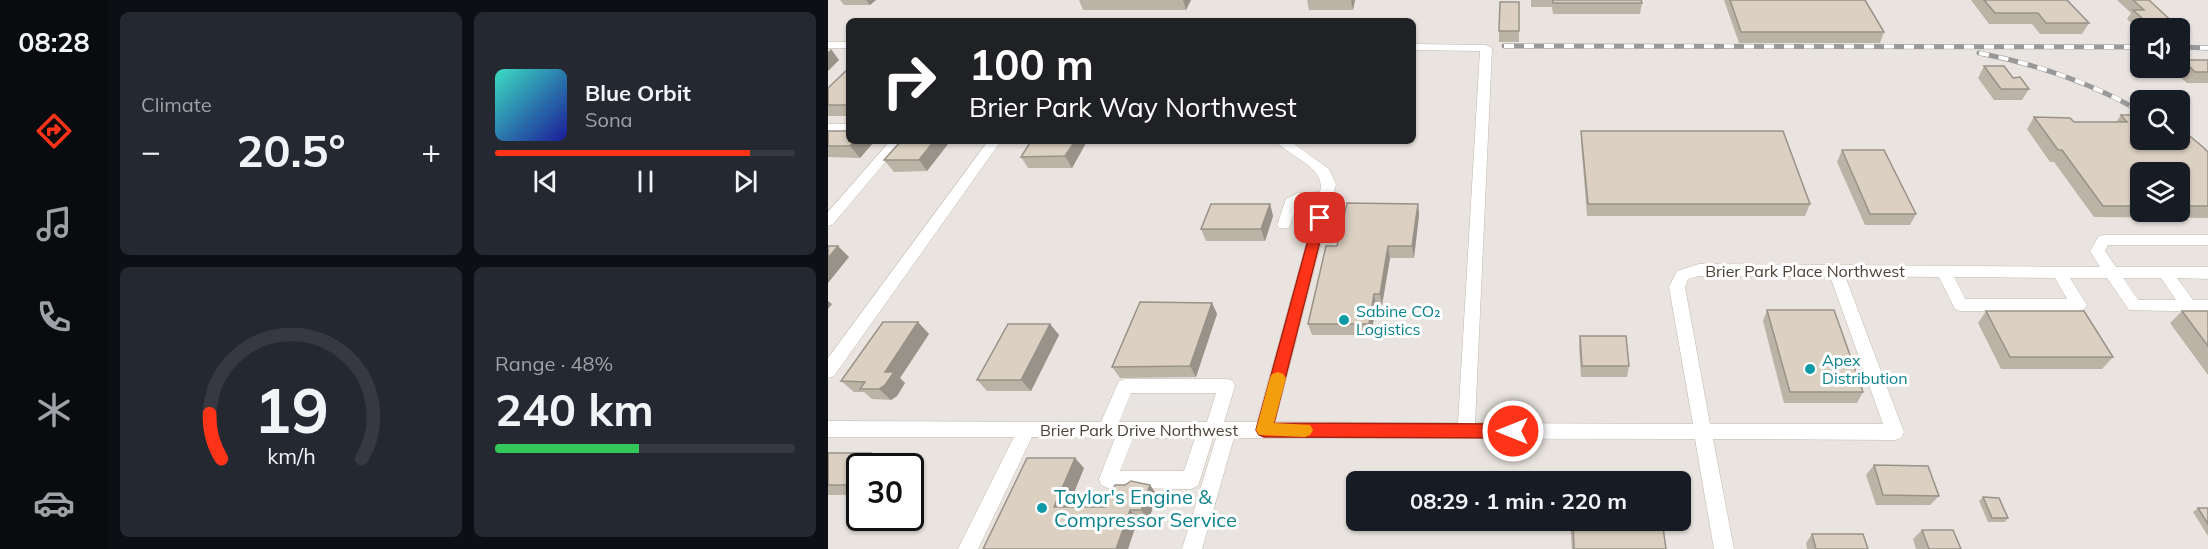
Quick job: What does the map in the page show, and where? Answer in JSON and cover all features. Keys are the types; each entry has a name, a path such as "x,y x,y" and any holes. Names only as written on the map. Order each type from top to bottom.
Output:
{"street":[{"path":"828,45 846,45"},
{"path":"1416,47 1486,48 1466,431"},
{"path":"828,128 846,128"},
{"path":"828,221 894,144"},
{"path":"828,371 993,144"},
{"path":"1264,430 1329,184 1324,172 1286,144"},
{"path":"1284,225 1291,202 1298,198 1326,196"},
{"path":"2208,240 2104,240 2097,251 2134,306 2208,306"},
{"name":"Brier Park Place Northwest","path":"1724,549 1677,287 1682,275 1699,270 2208,273"},
{"name":"Brier Park Drive Northwest","path":"828,429 1895,432 1836,271"},
{"path":"1944,272 1960,304 2079,306 2059,272"},
{"path":"2165,273 2189,306"},
{"path":"1107,429 1125,386 1227,386 1192,549"},
{"path":"968,549 1027,429"},
{"path":"1127,429 1108,479 1191,480 1216,430"}],"shaded area":[{"path":"828,0 2208,0 2208,549 828,549"},
{"path":"1136,392 1210,392 1206,405 1131,404"}],"building":[{"path":"1553,0 1641,0 1642,3 1553,3"},
{"path":"1730,0 1865,0 1884,32 1741,32"},
{"path":"1984,0 2067,0 2089,23 2046,23 2038,13 1995,13"},
{"path":"2133,0 2149,0 2168,18 2142,18 2133,10 2144,10"},
{"path":"1500,2 1519,2 1519,31 1499,31"},
{"path":"2190,60 2208,60 2208,72 2195,72 2190,67"},
{"path":"1984,66 2004,66 2013,78 2020,77 2029,89 2001,89"},
{"path":"846,71 846,105 828,105 828,88"},
{"path":"2121,115 2130,115 2130,150 2190,150 2190,136 2208,152 2208,206 2190,206 2190,162 2130,162 2130,206 2103,206 2062,150 2058,150 2034,117 2070,118 2074,122 2127,122"},
{"path":"828,131 846,131 846,144 852,144 850,146 828,146"},
{"path":"1581,131 1783,131 1810,204 1588,204"},
{"path":"898,144 932,144 919,160 884,160"},
{"path":"1029,144 1073,144 1065,156 1021,157"},
{"path":"1842,150 1884,150 1916,214 1870,214"},
{"path":"1347,203 1418,204 1412,246 1388,246 1380,294 1374,294 1369,324 1308,324 1326,246 1337,246"},
{"path":"1211,204 1270,204 1261,229 1201,229"},
{"path":"828,246 838,246 828,258"},
{"path":"1140,302 1212,303 1190,366 1112,367"},
{"name":"Apex Distribution","path":"1767,310 1834,310 1863,392 1790,392"},
{"path":"1986,311 2084,311 2113,357 2010,357"},
{"path":"2182,311 2208,311 2208,346"},
{"path":"883,322 918,322 885,372 894,372 885,385 879,389 860,389 865,382 841,381"},
{"path":"1008,324 1050,324 1021,380 977,380"},
{"path":"1580,336 1626,336 1629,366 1582,366"},
{"path":"828,453 846,453 846,485 828,485"},
{"path":"1027,458 1075,458 1054,507 1106,507 1115,485 1125,485 1131,481 1150,485 1141,510 1130,510 1116,549 983,549"},
{"path":"1874,465 1928,466 1939,496 1883,495"},
{"path":"1983,497 1999,498 2008,518 1992,518"},
{"path":"2198,508 2208,508 2208,524"},
{"path":"1922,530 1953,530 1961,549 1929,549"},
{"path":"1573,531 1664,531 1666,549 1574,549"},
{"path":"1812,534 1863,534 1868,549 1816,549"}],"railway":[{"path":"1504,46 2130,47"},
{"path":"2190,47 2208,48"},
{"path":"1979,53 2062,75 2130,106"}],"slow traffic":[{"path":"1278,378 1264,430 1305,430"}],"place":[{"name":"Sabine CO₂ Logistics","path":"1344,320"},
{"name":"Apex Distribution","path":"1810,369"},
{"name":"Taylor's Engine & Compressor Service","path":"1042,508"}],"route":[{"path":"1320,218 1264,430 1513,431"}]}
